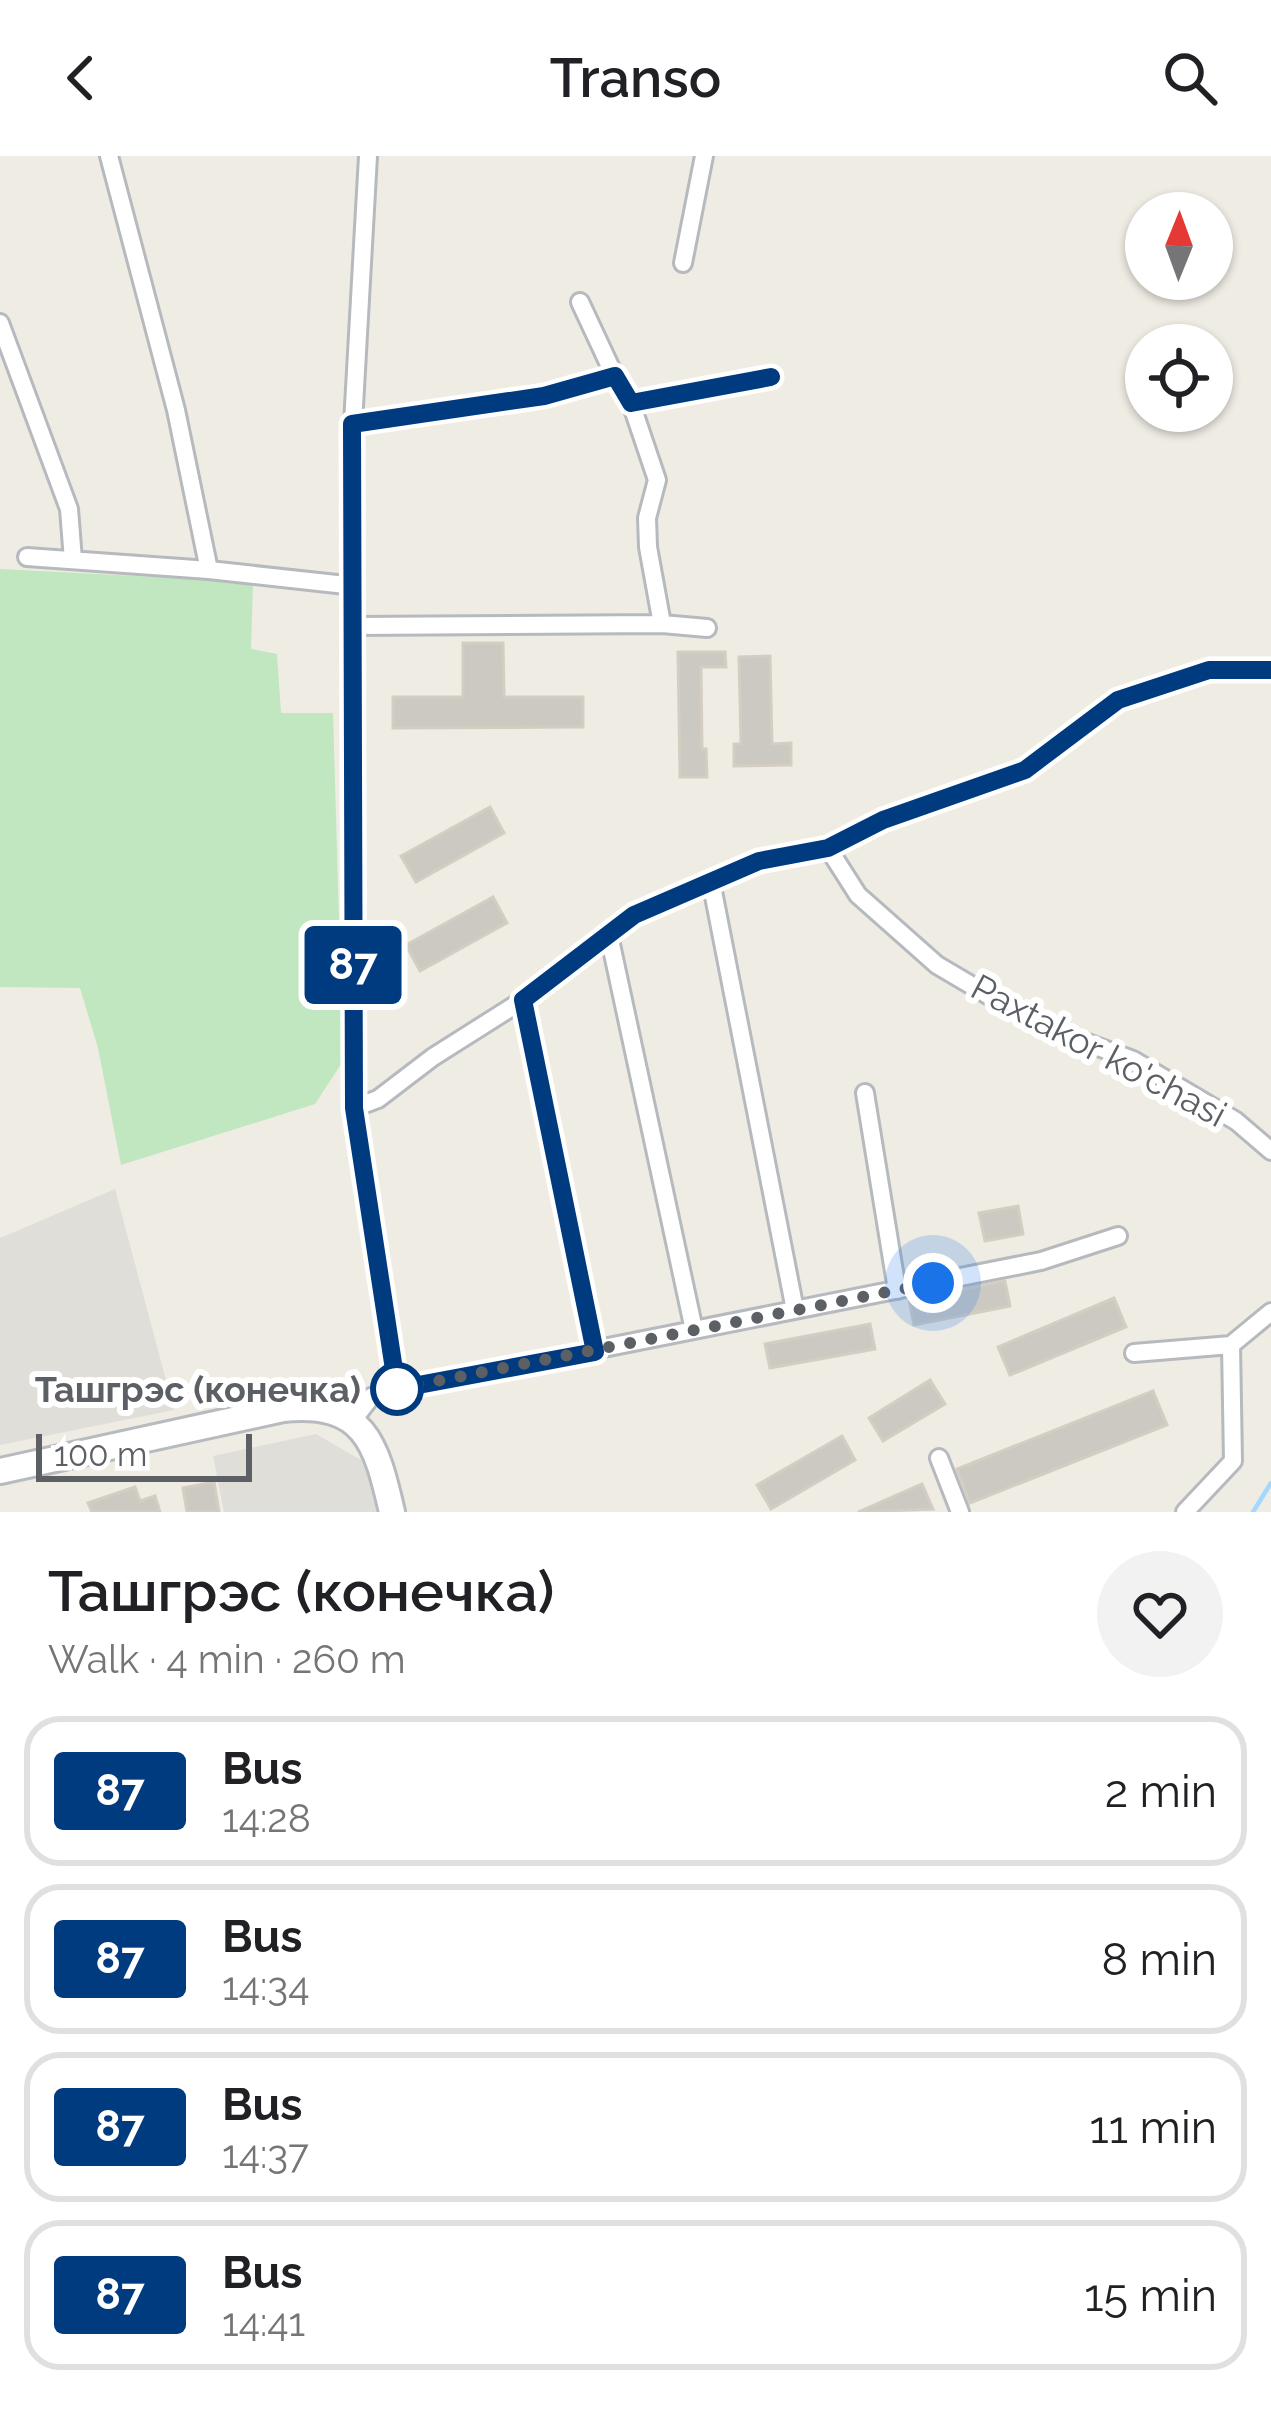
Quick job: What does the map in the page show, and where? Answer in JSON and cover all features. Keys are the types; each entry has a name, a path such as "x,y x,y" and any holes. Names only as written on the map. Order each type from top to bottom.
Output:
{"main road":[{"path":"0,1471 284,1409 319,1407 353,1420 376,1448 392,1512"}],"street":[{"path":"109,156 176,410 209,570"},
{"path":"368,156 352,424 354,1108 397,1389"},
{"path":"682,263 704,156"},
{"path":"580,302 631,403 657,480 647,518 648,547 662,624"},
{"path":"0,322 69,509 74,560"},
{"path":"352,424 544,396 615,376"},
{"path":"631,403 771,377"},
{"path":"28,557 355,586"},
{"path":"353,626 662,624 706,628"},
{"path":"354,1108 378,1099 433,1057 523,1000 634,915 759,861 828,848 883,820 1025,770 1118,700 1209,670 1271,670"},
{"name":"Paxtakor ko'chasi","path":"828,848 858,895 937,964 1037,1024 1132,1060 1236,1120 1271,1151"},
{"path":"711,881 795,1310"},
{"path":"610,934 694,1330"},
{"path":"523,1000 595,1352"},
{"path":"865,1093 897,1290"},
{"path":"353,1420 371,1397 397,1389 1041,1261 1118,1236"},
{"path":"1134,1353 1231,1345 1271,1312"},
{"path":"1185,1512 1232,1461 1231,1345"},
{"path":"939,1458 960,1512"}],"shaded area":[{"path":"115,1189 174,1410 0,1445 0,1238"},
{"path":"316,1434 368,1464 380,1512 224,1512 213,1456"}],"green space":[{"path":"0,569 253,582 251,649 277,654 281,713 333,713 343,1061 315,1104 121,1165 98,1048 80,988 0,987"}],"building":[{"path":"463,643 503,643 504,697 583,697 583,727 393,728 393,697 463,697"},
{"path":"678,652 725,652 726,667 701,667 707,777 680,777"},
{"path":"770,656 772,744 791,743 791,765 734,766 734,744 741,744 739,657"},
{"path":"490,807 504,833 416,882 401,856"},
{"path":"493,897 507,923 420,971 406,945"},
{"path":"1018,1206 1023,1234 985,1241 979,1213"},
{"path":"1005,1281 1010,1306 914,1325 909,1300"},
{"path":"1114,1298 1126,1327 1010,1375 998,1347"},
{"path":"870,1324 875,1349 770,1368 765,1344"},
{"path":"930,1380 945,1404 883,1441 869,1418"},
{"path":"1153,1391 1167,1425 970,1503 957,1469"},
{"path":"842,1436 855,1460 771,1509 757,1485"},
{"path":"214,1482 219,1512 187,1512 183,1488"},
{"path":"922,1484 933,1509 858,1512"},
{"path":"135,1487 140,1501 155,1496 160,1512 92,1512 88,1503"}],"waterway":[{"path":"1253,1512 1271,1483"}],"bus line":[{"name":"87","path":"771,377 631,403 615,376 544,396 352,424 354,1108 397,1389 595,1352 523,1000 634,915 759,861 828,848 883,820 1025,770 1118,700 1209,670 1271,670"}],"place":[{"name":"Ташгрэс (конечка)","path":"397,1389"}],"route":[{"path":"397,1389 933,1283"}]}
